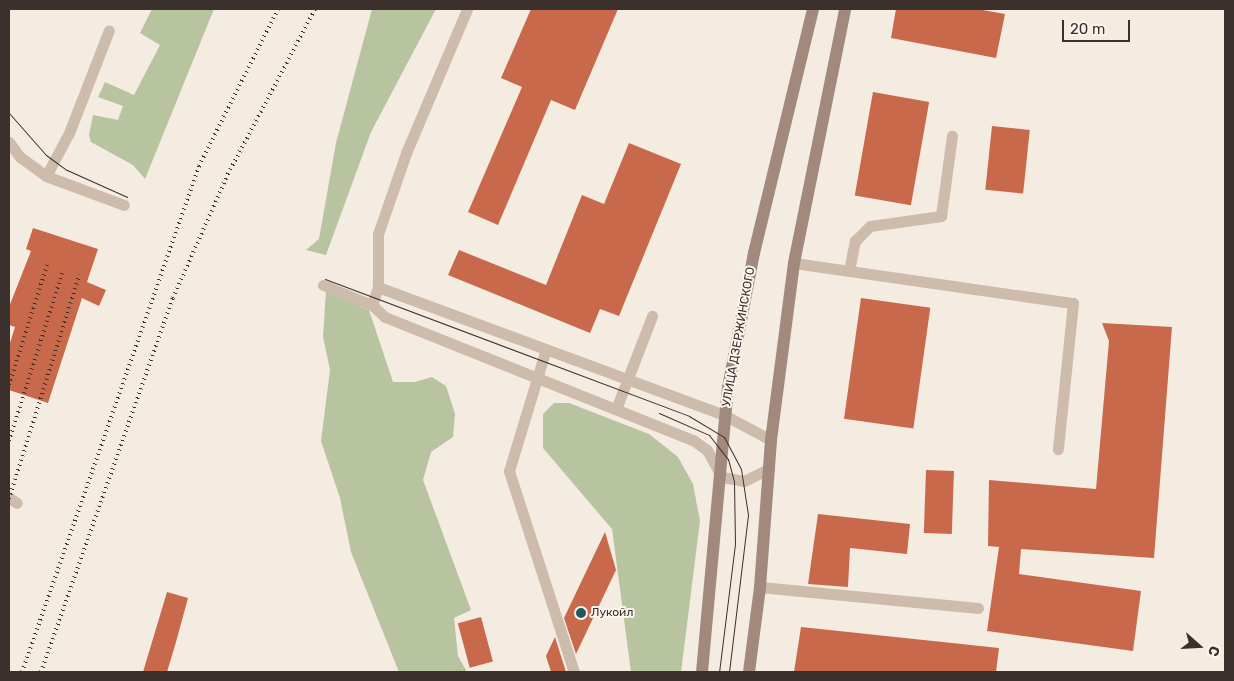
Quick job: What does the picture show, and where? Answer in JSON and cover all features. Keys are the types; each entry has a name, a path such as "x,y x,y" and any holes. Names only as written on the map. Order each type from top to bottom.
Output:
{"main road":[{"name":"УЛИЦА ДЗЕРЖИНСКОГО","path":"702,672 722,477 726,416 754,253 814,9"},
{"path":"749,672 760,587 771,440 794,264 845,9"}],"lane":[{"path":"372,305 378,287 378,234 406,153 466,9"},
{"path":"837,54 851,9"},
{"path":"46,176 69,133 109,30"},
{"path":"849,271 856,241 870,226 941,216 952,136"},
{"path":"9,142 20,157 46,176 124,205"},
{"path":"794,264 1073,303 1058,448"},
{"path":"323,285 372,305 385,317 693,440 707,450 722,477 744,480 769,469"},
{"path":"378,287 726,416 771,440"},
{"path":"616,409 652,316"},
{"path":"546,349 509,471 574,672"},
{"path":"760,587 978,608"}],"green space":[{"path":"152,9 214,9 145,179 133,165 91,142 89,135 93,115 118,120 123,106 98,97 105,82 134,95 160,45 140,33"},
{"path":"372,9 436,9 371,132 326,255 306,250 319,239 336,143"},
{"path":"326,291 369,310 393,382 415,382 432,377 446,386 455,414 453,437 431,452 423,480 471,610 454,618 458,656 467,672 399,672 351,552 340,498 321,441 330,370 323,337"},
{"path":"554,403 569,403 649,434 678,457 693,484 700,521 681,672 631,672 612,529 543,448 543,414"}],"building":[{"path":"531,9 618,9 575,110 551,100 498,225 468,212 522,87 501,78"},
{"path":"896,9 977,9 1005,14 996,58 891,38"},
{"path":"873,92 929,102 911,205 855,195"},
{"path":"992,126 1030,130 1023,194 985,190"},
{"path":"629,143 681,164 619,316 600,309 590,333 448,275 459,250 546,285 582,195 604,204"},
{"path":"33,228 98,249 87,282 106,290 99,306 82,298 48,403 9,390 9,346 15,327 9,325 9,307 31,251 26,249"},
{"path":"861,298 930,308 913,429 844,419"},
{"path":"1102,323 1172,327 1154,558 1021,549 1019,574 1141,591 1133,651 987,631 999,547 988,546 989,480 1096,489 1109,341"},
{"path":"926,470 954,471 952,534 924,533"},
{"path":"818,514 910,524 907,554 850,548 848,587 808,584"},
{"name":"Лукойл","path":"605,532 616,570 576,654 564,618"},
{"path":"167,592 188,598 167,672 143,672"},
{"path":"481,617 493,661 470,668 458,623"},
{"path":"801,627 999,648 996,672 794,672"},
{"path":"555,637 566,672 551,672 546,656"}],"tram line":[{"path":"9,113 46,155 67,170 127,197"},
{"path":"325,279 689,416 724,437 741,469 748,515 729,672"},
{"path":"659,413 709,435 728,459 734,481 735,544 719,672"}],"railway":[{"path":"22,672 199,166 278,9"},
{"path":"41,672 173,298 228,174 315,9"},
{"path":"9,385 47,265"},
{"path":"9,441 63,271"},
{"path":"9,499 79,275"}],"place":[{"name":"Лукойл","path":"581,613"}]}
